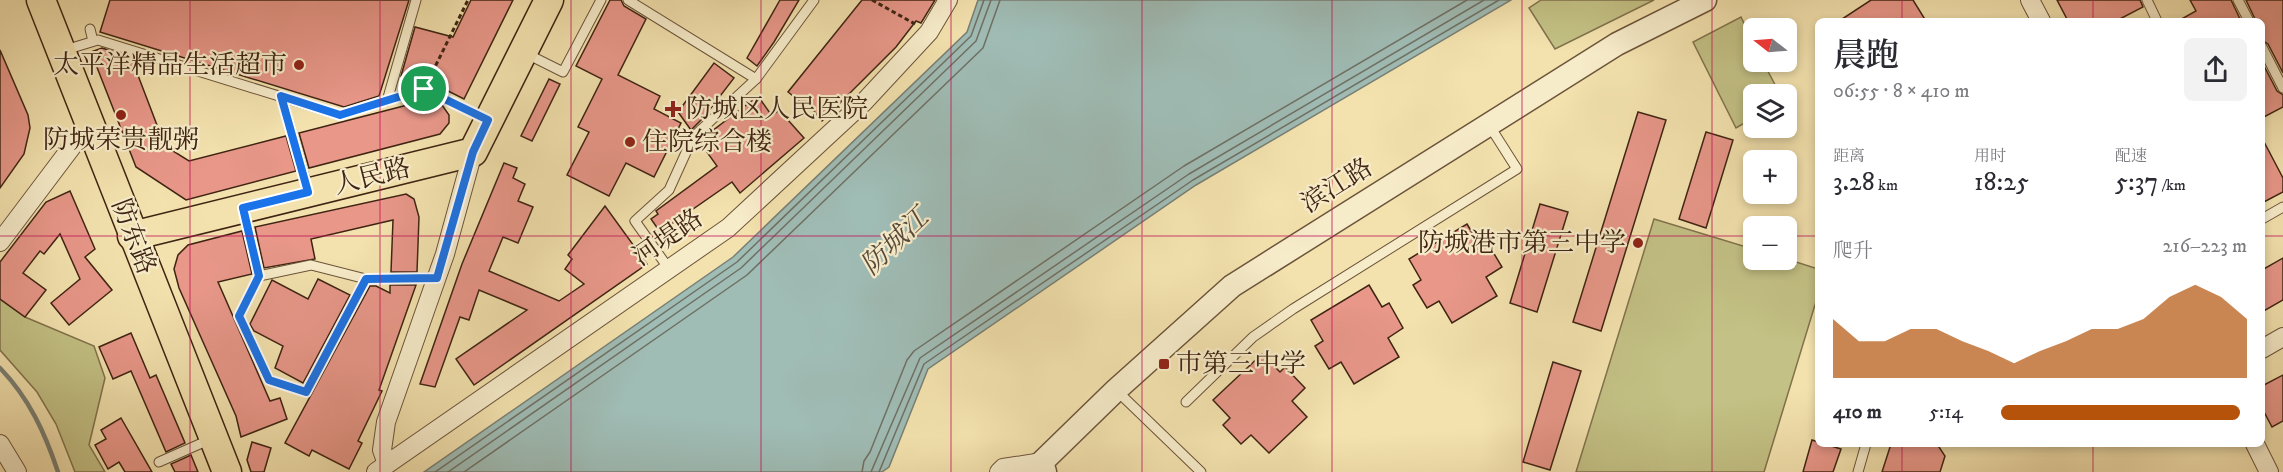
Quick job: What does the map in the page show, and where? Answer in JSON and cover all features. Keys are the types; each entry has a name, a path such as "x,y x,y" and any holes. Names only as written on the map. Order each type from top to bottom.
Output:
{"main road":[{"name":"防东路","path":"41,0 132,236 227,472"},
{"path":"473,152 549,0"},
{"name":"人民路","path":"132,236 473,152"}],"street":[{"name":"河堤路","path":"382,468 728,228 864,102 929,32 948,0"},
{"name":"滨江路","path":"1043,467 1116,390 1232,286 1617,44 1705,0"},
{"path":"2030,0 2039,18"},
{"path":"0,242 89,123"},
{"path":"382,468 386,422 437,278 473,152"},
{"path":"2265,347 2283,337"},
{"path":"0,444 17,472"},
{"path":"2256,447 2269,472"},
{"path":"999,472 1003,468 1043,467"}],"lane":[{"path":"387,101 416,0"},
{"path":"523,52 563,72 601,0"},
{"path":"628,0 756,79"},
{"path":"669,269 636,221 669,190 693,137 756,79 814,0"},
{"path":"2147,0 2156,18"},
{"path":"2238,0 2247,18"},
{"path":"90,29 93,41"},
{"path":"61,51 99,39 340,115 424,89 488,120"},
{"path":"2265,53 2283,88"},
{"path":"281,96 308,192"},
{"path":"1186,402 1253,337 1277,320 1517,169 1489,124"},
{"path":"2265,217 2283,207"},
{"path":"243,208 259,276 239,316 269,380 306,392 366,279"},
{"path":"259,276 311,265 366,279 437,278"},
{"path":"1116,390 1201,472"},
{"path":"159,462 213,438"},
{"path":"1858,472 1865,447"}],"path":[{"path":"424,89 468,0"},
{"path":"872,0 929,32"}],"shaded area":[{"path":"1541,0 1654,0 1555,49 1529,8"},
{"path":"1741,17 1743,21 1743,72 1768,72 1775,84 1743,84 1743,124 1736,128 1693,42"},
{"path":"1654,219 1743,246 1743,270 1797,270 1797,262 1815,268 1815,305 1764,472 1576,472"},
{"path":"0,299 25,317 94,346 105,378 89,445 105,472 75,472 56,424 37,392 0,350"}],"water":[{"name":"防城江","path":"978,0 1511,0 1196,185 928,369 889,467 882,472 424,472 733,257 967,32"}],"building":[{"name":"太平洋精品生活超市","path":"110,0 409,0 379,96 344,107 100,32"},
{"path":"471,0 513,0 464,99 426,80 428,84 401,76 415,27 453,37"},
{"name":"住院综合楼","path":"610,0 621,0 624,6 646,19 618,75 660,96 654,109 681,123 654,177 626,163 609,196 567,175 589,132 578,127 602,79 576,66"},
{"path":"780,0 799,0 757,66 747,58"},
{"path":"862,0 935,0 921,23 916,21 896,47 822,121 809,105 807,107 788,92"},
{"path":"1871,0 1913,0 1924,18 1844,18"},
{"path":"2057,0 2140,0 2143,7 2122,18 2066,18"},
{"path":"2190,0 2231,0 2240,18 2183,18 2196,11"},
{"path":"2246,0 2283,0 2283,73 2265,42 2265,18 2255,18"},
{"path":"102,48 131,57 165,146 189,161 286,136 296,171 186,200 136,167 91,52"},
{"path":"0,50 28,115 30,128 24,154 0,188"},
{"path":"714,63 734,78 691,130 678,112"},
{"path":"2265,68 2277,91 2283,95 2283,107 2265,116"},
{"path":"549,79 560,84 532,141 521,136"},
{"path":"423,96 442,105 449,115 449,123 440,134 309,168 299,133 415,103"},
{"path":"758,96 772,116 779,110 804,138 740,193 732,182 660,232 651,219 658,214 656,211 717,166 699,141"},
{"path":"1638,112 1666,120 1601,331 1573,322"},
{"path":"1706,132 1733,140 1706,228 1679,219"},
{"path":"2265,144 2283,178 2283,192 2265,201"},
{"path":"504,163 517,168 513,178 525,184 518,201 533,207 518,243 503,237 489,271 559,301 584,284 565,269 572,259 568,255 605,206 647,264 474,385 456,359 527,310 479,290 469,320 460,317 435,387 420,384 462,264"},
{"path":"70,191 95,249 85,257 112,290 69,325 51,303 80,279 60,234 44,254 40,251 23,273 46,290 25,317 0,299 0,262 46,202"},
{"path":"406,194 414,199 419,217 417,272 391,272 393,220 311,239 315,259 264,268 255,227"},
{"path":"1540,204 1568,212 1537,312 1510,303"},
{"path":"1467,224 1480,246 1487,242 1502,267 1486,277 1497,296 1452,323 1439,301 1427,308 1413,285 1421,280 1409,259"},
{"path":"242,231 252,274 218,282 270,401 280,398 287,419 241,437 236,416 179,288 174,269 178,255 188,245"},
{"path":"2283,258 2283,300 2265,310 2265,268"},
{"path":"318,279 350,295 303,383 275,368 283,346 254,331 250,324 272,280 308,299"},
{"path":"390,285 416,285 379,390 382,391 358,441 362,443 349,469 312,450 309,456 285,443 370,286 376,286 390,293"},
{"path":"1369,285 1382,307 1389,303 1403,328 1388,338 1399,357 1354,384 1341,362 1329,369 1315,346 1323,341 1311,320"},
{"path":"131,333 150,378 156,375 185,443 166,452 131,371 113,379 99,347"},
{"path":"1262,354 1280,372 1285,367 1305,388 1292,401 1307,417 1269,453 1251,435 1241,444 1223,425 1230,418 1213,400"},
{"path":"1553,362 1581,371 1550,470 1523,462"},
{"path":"2283,375 2283,421 2272,427 2265,414 2265,384"},
{"path":"121,418 152,472 125,472 119,462 108,469 95,445 106,439 101,430"},
{"path":"1812,440 1815,441 1815,447 1841,449 1833,472 1803,472"},
{"path":"252,442 271,448 264,472 251,472 247,460"},
{"path":"1890,447 1939,447 1945,456 1940,472 1882,472"},
{"path":"191,455 198,472 175,472 171,464"}],"waterway":[{"path":"0,368 28,404 48,444 58,472"}],"place":[{"name":"太平洋精品生活超市","path":"299,65"},
{"name":"防城区人民医院","path":"673,109"},
{"name":"防城荣贵靓粥","path":"121,115"},
{"name":"住院综合楼","path":"630,142"},
{"name":"防城港市第三中学","path":"1638,243"},
{"name":"巿第三中学","path":"1164,364"}],"route":[{"path":"424,89 488,120 473,152 446,254 437,278 366,279 306,392 269,380 239,316 259,276 243,208 308,192 281,96 340,115 424,89"}]}
